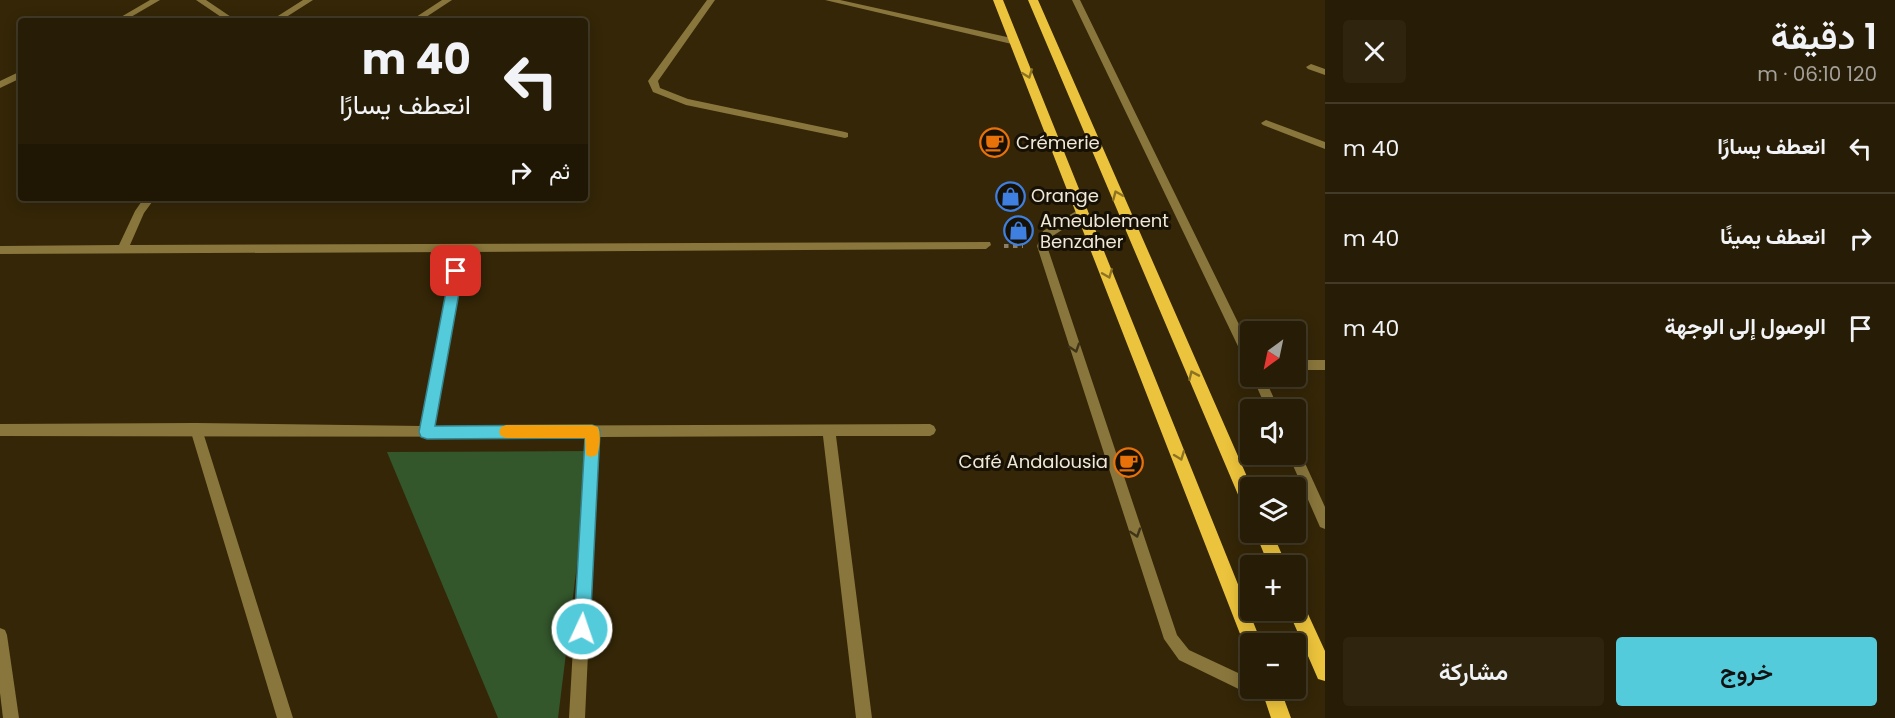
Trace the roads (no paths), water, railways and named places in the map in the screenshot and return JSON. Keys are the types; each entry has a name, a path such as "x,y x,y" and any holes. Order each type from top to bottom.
{"main road":[{"path":"999,0 1248,633"},
{"path":"1033,0 1240,480"},
{"path":"1302,621 1325,672"},
{"path":"1270,699 1281,718"}],"street":[{"path":"123,18 156,0"},
{"path":"200,0 229,18"},
{"path":"279,18 309,0"},
{"path":"419,18 448,0"},
{"path":"711,0 653,81 656,90 686,102 845,135"},
{"path":"829,0 1016,42"},
{"path":"1076,0 1240,338"},
{"path":"1311,67 1325,72"},
{"path":"0,85 18,76"},
{"path":"1266,123 1325,146"},
{"path":"123,249 140,211 148,201"},
{"path":"1083,211 1047,234 1042,246 1171,639 1184,655 1240,682"},
{"path":"0,250 986,245"},
{"path":"427,432 461,248"},
{"path":"1306,365 1325,365"},
{"path":"196,429 285,718"},
{"path":"0,430 196,429 427,432 930,430"},
{"path":"829,430 864,718"},
{"path":"577,718 592,431"},
{"path":"1299,465 1325,522"},
{"path":"0,635 8,717"}],"place":[{"name":"Crémerie","path":"995,143"},
{"name":"Orange","path":"1010,196"},
{"name":"Ameublement Benzaher","path":"1019,231"},
{"name":"Café Andalousia","path":"1129,462"}]}
